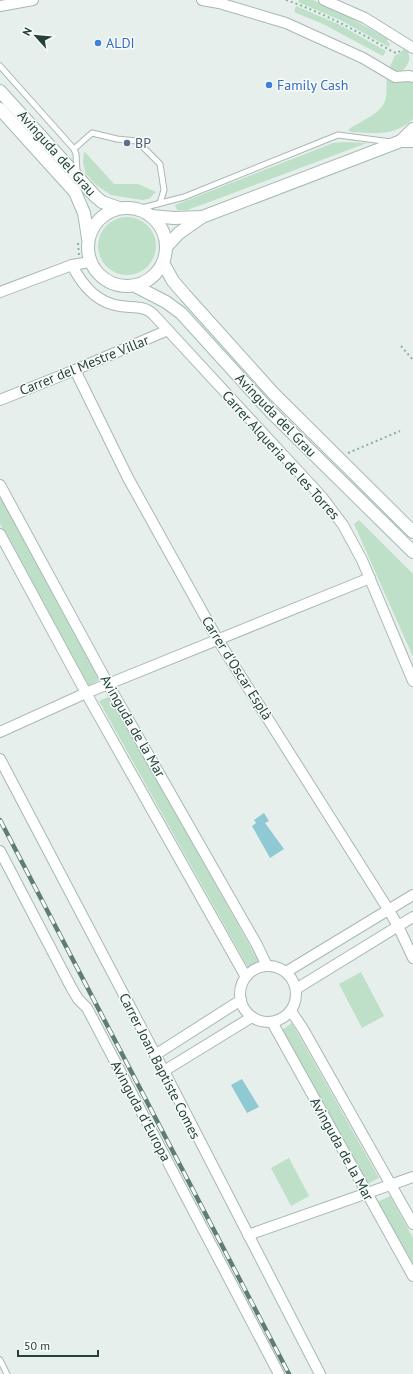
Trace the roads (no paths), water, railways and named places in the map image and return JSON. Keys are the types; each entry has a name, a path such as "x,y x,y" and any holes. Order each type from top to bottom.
{"main road":[{"name":"Avinguda del Grau","path":"0,91 99,199 119,208"},
{"name":"Avinguda del Grau","path":"0,109 75,192 84,213 88,238"},
{"path":"166,247 180,233 202,217 404,142 413,129"},
{"path":"119,208 138,209 151,216 160,226 164,236 166,247 163,263 156,273 146,281 135,286 124,286 108,282 103,279 90,262 87,250 88,238 92,227 109,212 119,208"},
{"path":"151,216 174,218 202,217"},
{"name":"Avinguda del Grau","path":"163,263 173,281 184,295 273,393 413,532"},
{"name":"Avinguda del Grau","path":"135,286 166,302 181,313 271,412 413,552"}],"street":[{"path":"0,6 32,0"},
{"path":"202,0 219,3 286,23 363,58 394,77 413,77"},
{"path":"324,0 365,18 410,47"},
{"path":"402,76 410,72 413,68"},
{"path":"0,292 72,265 90,262"},
{"path":"72,265 82,283 98,297 106,302 119,306 146,309 153,314 168,330"},
{"name":"Carrer del Mestre Villar","path":"0,400 168,330"},
{"name":"Carrer Alqueria de les Torres","path":"168,330 322,497 343,525 362,560 413,681"},
{"name":"Carrer d'Oscar Esplà","path":"75,370 128,478 218,640 388,909 413,958"},
{"name":"Avinguda de la Mar","path":"0,485 108,684 257,945 267,966"},
{"name":"Avinguda de la Mar","path":"0,534 86,693 246,977"},
{"path":"0,732 86,693 370,578"},
{"name":"Carrer Joan Baptiste Comes","path":"0,759 320,1374"},
{"name":"Avinguda d'Europa","path":"0,851 78,999 87,1008 279,1374"},
{"path":"286,972 413,895"},
{"path":"296,989 413,917"},
{"path":"267,966 280,968 286,972 296,989 296,997 291,1011 282,1018 272,1022 265,1022 252,1017 247,1012 241,1000 242,984 246,977 257,969 267,966"},
{"path":"155,1055 241,1000"},
{"name":"Avinguda de la Mar","path":"291,1011 303,1029 413,1224"},
{"path":"164,1072 252,1017"},
{"name":"Avinguda de la Mar","path":"272,1022 413,1276"},
{"path":"248,1236 413,1177"}],"lane":[{"path":"0,66 74,149 76,154 77,176"},
{"path":"74,149 92,133 117,139 137,141 160,164 164,190 160,203"},
{"path":"138,209 184,197 338,135 404,142"},
{"path":"0,1360 7,1374"}],"water":[{"path":"264,813 269,821 265,823 284,849 270,858 252,826 256,823 254,820"},
{"path":"242,1079 259,1107 247,1113 231,1085"}],"railway":[{"path":"0,820 289,1374"}],"place":[{"name":"ALDI","path":"98,43"},
{"name":"Family Cash","path":"269,85"},
{"name":"BP","path":"127,143"}]}
